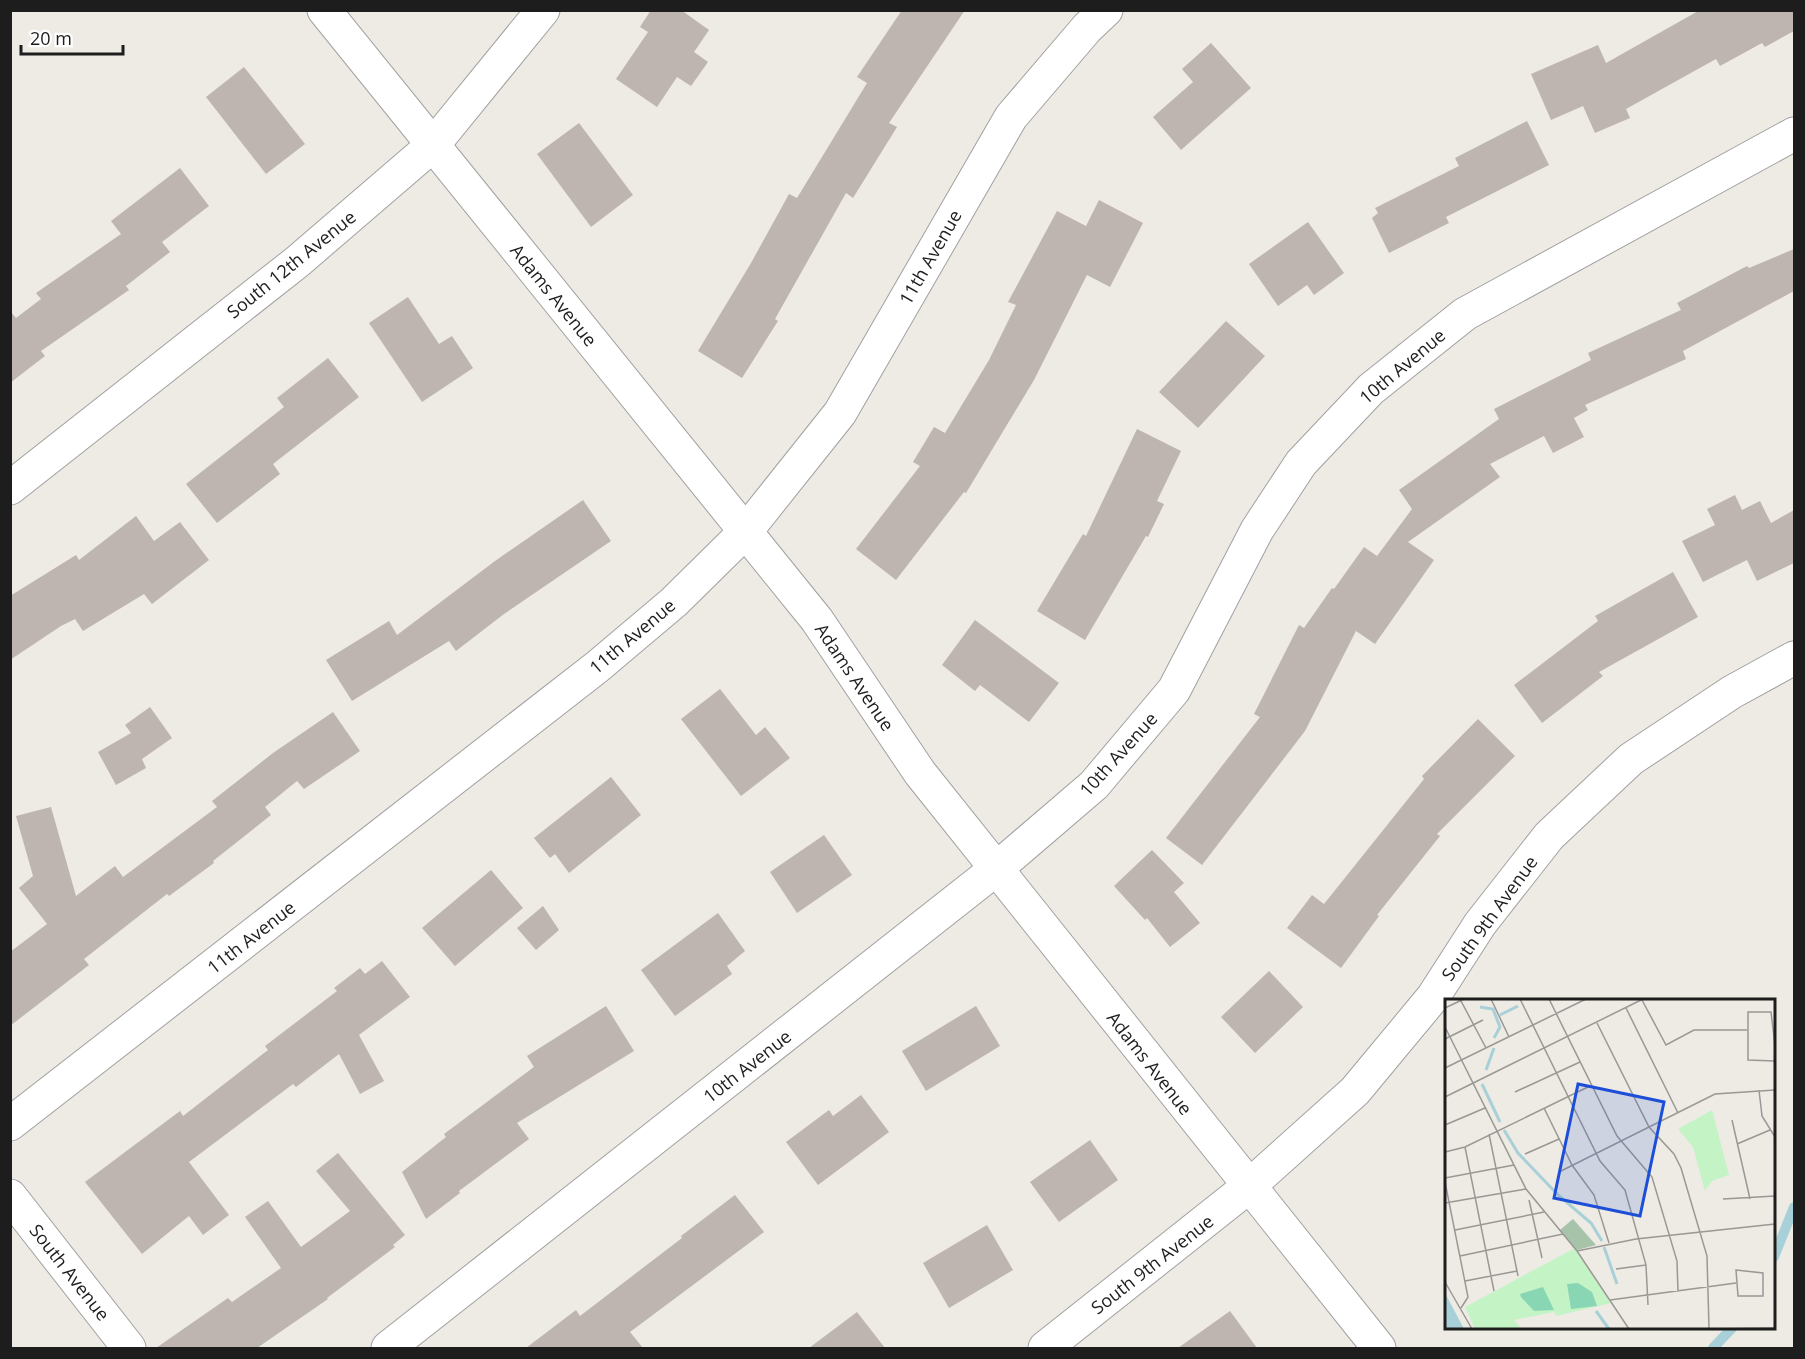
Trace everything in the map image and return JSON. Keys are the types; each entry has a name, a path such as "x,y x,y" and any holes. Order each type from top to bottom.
{"street":[{"name":"Adams Avenue","path":"324,10 817,620 920,773 1248,1187 1379,1348"},
{"name":"South 12th Avenue","path":"10,488 297,262 433,146 543,10"},
{"name":"11th Avenue","path":"10,1124 597,667 674,602 746,531 840,412 1011,117 1087,28 1106,10"},
{"name":"10th Avenue","path":"388,1348 996,869 1094,785 1174,690 1257,530 1301,463 1371,389 1465,314 1794,134"},
{"name":"South 9th Avenue","path":"1045,1348 1248,1187 1355,1090 1433,997 1480,924 1549,836 1631,759 1732,692 1794,658"},
{"name":"South Avenue","path":"10,1196 129,1348"}],"building":[{"path":"651,10 681,10 709,30 694,52 708,62 691,86 677,77 657,107 616,79 648,32 640,27"},
{"path":"902,10 965,10 889,123 897,127 853,198 846,193 775,319 778,321 742,378 698,351 789,194 797,198 867,83 857,77"},
{"path":"1700,10 1794,10 1794,31 1765,47 1762,43 1720,66 1716,59 1626,109 1630,118 1595,133 1583,106 1551,120 1531,74 1598,45 1606,63"},
{"path":"1211,43 1251,88 1181,150 1153,117 1193,82 1182,69"},
{"path":"244,67 305,144 266,174 206,97"},
{"path":"1527,121 1549,165 1446,217 1449,223 1389,253 1372,218 1378,213 1375,208 1459,166 1455,158"},
{"path":"579,123 633,195 591,227 537,154"},
{"path":"180,168 209,206 162,242 170,252 126,286 129,290 41,351 45,356 10,383 10,311 16,318 41,299 36,293 121,234 111,221"},
{"path":"1099,200 1143,223 1110,287 1087,275 1034,380 966,493 964,492 896,580 856,549 920,466 913,462 934,427 945,433 989,360 1016,305 1008,302 1057,211 1086,226"},
{"path":"1308,222 1344,273 1314,295 1307,285 1278,306 1249,264"},
{"path":"1794,249 1794,291 1683,351 1686,359 1585,405 1588,410 1574,418 1584,437 1553,453 1544,436 1490,464 1500,477 1408,542 1434,560 1375,644 1356,631 1305,731 1202,865 1166,838 1260,717 1254,714 1299,625 1304,628 1364,547 1377,556 1412,509 1399,490 1499,419 1494,409 1591,360 1588,353 1681,310 1677,303 1747,266 1749,268"},
{"path":"408,297 439,344 452,336 473,368 422,402 369,323"},
{"path":"1226,321 1265,356 1198,428 1159,392"},
{"path":"328,358 359,397 273,464 280,474 217,523 186,484 284,407 277,398"},
{"path":"1137,429 1181,451 1157,501 1164,504 1148,537 1146,536 1085,640 1037,611 1083,534 1086,536"},
{"path":"1735,495 1742,510 1760,501 1771,523 1794,510 1794,563 1757,581 1747,560 1703,582 1682,541 1715,525 1707,509"},
{"path":"583,500 611,541 504,614 456,651 449,641 352,701 326,660 389,621 397,635 495,561"},
{"path":"136,516 154,541 180,522 209,560 152,604 144,594 83,631 75,619 10,660 10,596 76,555 79,560"},
{"path":"1673,572 1698,617 1599,672 1603,676 1542,723 1514,685 1598,621 1595,616"},
{"path":"975,620 1059,683 1029,722 980,685 975,691 942,665"},
{"path":"720,689 756,735 765,727 790,758 741,796 681,719"},
{"path":"150,707 172,738 142,759 146,768 116,785 98,752 131,733 125,725"},
{"path":"333,712 360,751 304,789 297,781 265,807 271,815 213,861 214,863 169,896 167,894 84,959 89,965 10,1026 10,952 47,924 19,888 33,876 16,816 51,807 76,896 115,866 123,877 217,807 212,801 273,753"},
{"path":"1478,719 1515,756 1437,834 1440,836 1377,915 1379,916 1341,968 1287,928 1312,895 1324,904 1424,779 1422,776"},
{"path":"611,777 641,815 569,873 555,854 550,858 534,838"},
{"path":"824,835 852,875 797,913 770,872"},
{"path":"1152,850 1184,883 1174,892 1200,923 1170,947 1147,918 1145,920 1114,886"},
{"path":"491,870 523,908 455,966 422,928"},
{"path":"543,906 559,930 536,950 517,928"},
{"path":"718,913 745,951 727,966 732,974 675,1016 641,970"},
{"path":"382,961 410,997 359,1035 384,1081 360,1094 339,1054 296,1087 293,1084 189,1162 229,1215 203,1235 189,1216 142,1254 85,1182 180,1111 183,1116 268,1050 265,1046 337,991 334,988 360,968 365,974"},
{"path":"1269,971 1303,1007 1255,1053 1221,1017"},
{"path":"606,1006 634,1051 517,1123 529,1139 459,1191 460,1193 426,1219 402,1172 446,1137 444,1134 534,1067 527,1056"},
{"path":"976,1006 1000,1046 926,1091 902,1051"},
{"path":"861,1095 889,1132 818,1185 786,1142 829,1110 833,1116"},
{"path":"1090,1140 1118,1180 1059,1222 1030,1182"},
{"path":"338,1153 405,1235 393,1245 395,1247 328,1299 257,1348 156,1348 228,1298 232,1302 281,1268 245,1217 268,1201 301,1247 350,1211 316,1171"},
{"path":"735,1195 764,1232 630,1332 643,1348 526,1348 576,1310 580,1316"},
{"path":"987,1225 1013,1270 949,1308 923,1263"},
{"path":"1230,1311 1257,1348 1178,1348"},
{"path":"857,1312 885,1348 809,1348"}],"waterway":[{"path":"1775,1254 1794,1207"},
{"path":"1713,1348 1731,1329"}]}
